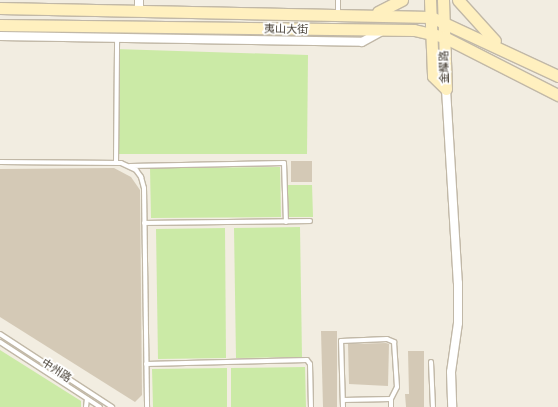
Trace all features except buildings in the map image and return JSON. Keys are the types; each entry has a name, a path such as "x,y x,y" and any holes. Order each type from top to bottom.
{"main road":[{"path":"372,14 402,0"},
{"name":"金耀路","path":"430,0 433,76 446,89"},
{"name":"金耀路","path":"443,0 446,89"},
{"path":"458,0 485,32 508,52"},
{"name":"夷山大街","path":"0,8 139,5 431,17 444,21 558,76"},
{"name":"夷山大街","path":"0,25 384,30 432,33 444,37 558,95"}],"street":[{"path":"0,36 362,42 384,30"},
{"path":"446,89 458,283 458,323 451,372 452,407"}],"lane":[{"path":"338,0 338,14"},
{"path":"116,163 117,38"},
{"path":"0,162 116,163 130,166 284,163 286,222"},
{"path":"130,166 141,177 144,223 146,407"},
{"path":"144,223 310,221"},
{"name":"中州路","path":"0,334 112,407"},
{"path":"343,407 341,341 394,342 397,387 391,398 391,407"},
{"name":"中州路","path":"0,342 100,407"},
{"path":"146,364 307,360 310,364 311,407"},
{"path":"431,362 433,407"},
{"path":"343,400 391,398"},
{"path":"86,407 87,399"}],"green space":[{"path":"115,49 308,55 307,154 116,154"},
{"path":"280,167 281,217 151,218 150,168"},
{"path":"287,185 312,185 313,217 288,217"},
{"path":"300,227 302,357 236,358 234,228"},
{"path":"225,228 226,358 158,359 156,229"},
{"path":"0,350 81,401 81,407 0,407"},
{"path":"305,367 306,407 231,407 231,368"},
{"path":"227,368 227,407 153,407 152,369"}]}
